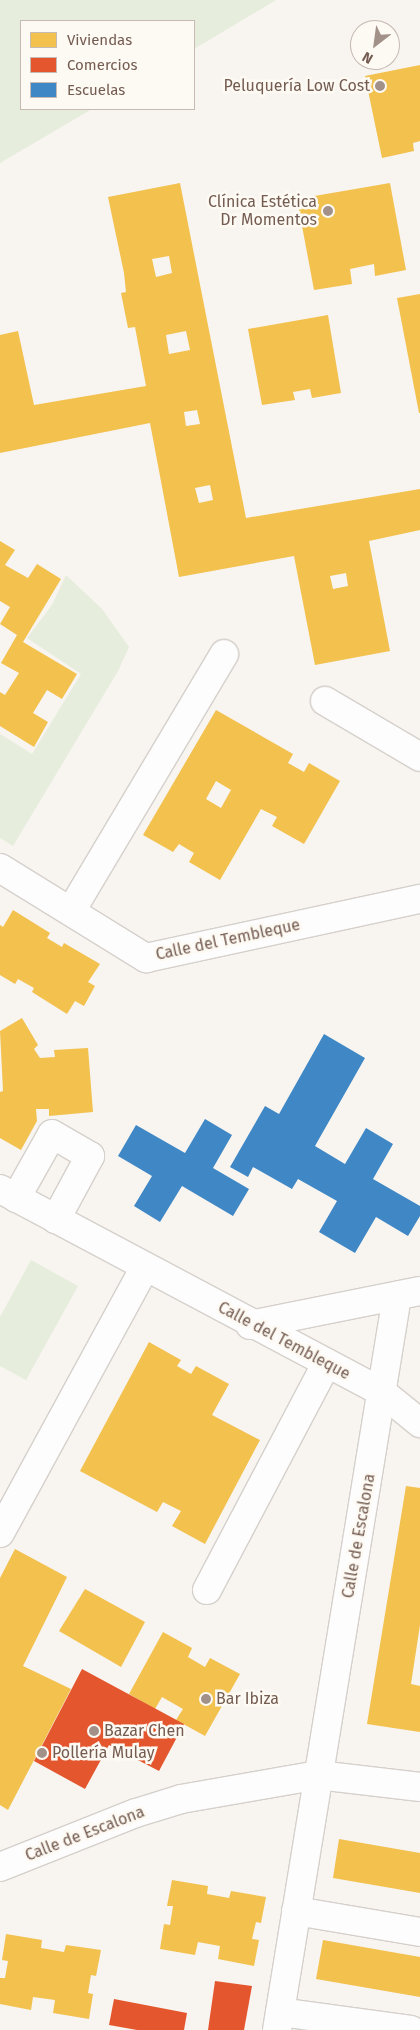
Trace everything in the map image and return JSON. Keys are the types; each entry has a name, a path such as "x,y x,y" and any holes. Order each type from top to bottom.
{"street":[{"path":"71,911 224,654"},
{"path":"325,701 420,757"},
{"name":"Calle del Tembleque","path":"0,868 146,958 420,899"},
{"path":"8,1193 52,1134 90,1156 56,1219"},
{"name":"Calle del Tembleque","path":"8,1193 250,1325 383,1393 420,1423"},
{"path":"0,1533 145,1267"},
{"path":"250,1325 408,1293"},
{"name":"Calle de Escalona","path":"408,1293 383,1393 278,2021 411,2030"},
{"path":"207,1590 326,1364"},
{"name":"Calle de Escalona","path":"0,1867 136,1813 180,1799 318,1775 420,1787"},
{"path":"296,1911 420,1932"}],"green space":[{"path":"0,0 276,0 195,48 195,20 20,20 20,110 90,110 0,163"},
{"path":"66,575 102,609 129,647 118,671 13,846 0,838 0,734 32,754 81,674 27,638 52,605"},
{"path":"31,1260 78,1286 26,1380 0,1366 0,1317"}],"building: Viviendas":[{"path":"420,65 420,141 413,143 414,151 382,158 365,76"},
{"path":"180,183 246,518 420,489 420,530 369,541 390,651 315,665 294,556 179,577 150,423 0,453 0,335 18,331 34,405 146,386 135,327 128,328 121,293 126,292 124,273 108,197","holes":["169,256 172,273 156,277 152,259","186,331 190,350 169,354 166,335","197,410 200,424 186,426 184,412","210,485 213,500 199,503 195,488","346,573 348,586 333,589 330,576"]},
{"path":"390,183 406,270 375,276 374,264 350,269 352,284 314,290 297,199"},
{"path":"420,294 420,413 419,413 397,298"},
{"path":"328,315 341,393 312,398 310,389 293,392 295,400 262,405 248,329"},
{"path":"0,541 15,550 5,565 28,578 37,564 61,579 23,642 77,674 62,699 47,690 33,713 48,722 34,747 0,726 0,692 5,695 19,673 1,663 17,635 0,624 10,607 0,601"},
{"path":"216,710 293,754 288,763 304,772 309,763 340,781 304,844 272,826 277,817 261,809 220,880 189,862 194,853 179,844 173,852 143,835","holes":["216,781 231,790 221,808 206,799"]},
{"path":"13,910 50,933 47,938 62,947 64,943 100,964 88,982 95,986 84,1006 75,1001 67,1014 32,992 34,988 18,979 15,984 0,975 0,925 3,927"},
{"path":"22,1018 38,1045 34,1049 40,1058 55,1057 54,1050 88,1048 93,1112 49,1116 49,1109 36,1109 37,1121 21,1150 0,1138 0,1092 3,1091 0,1031"},
{"path":"149,1342 181,1360 177,1366 191,1374 196,1366 229,1384 212,1415 260,1440 205,1544 172,1526 181,1511 163,1502 157,1512 80,1471"},
{"path":"406,1486 420,1488 420,1625 411,1684 420,1686 420,1732 367,1724"},
{"path":"15,1549 67,1577 23,1666 71,1689 8,1810 0,1805 0,1578"},
{"path":"85,1589 145,1622 121,1667 59,1631"},
{"path":"163,1632 192,1648 188,1657 205,1667 210,1658 240,1674 205,1736 176,1720 183,1709 162,1697 155,1709 129,1694"},
{"path":"339,1839 420,1853 420,1893 333,1878"},
{"path":"172,1880 208,1886 207,1894 229,1898 231,1891 266,1897 261,1923 256,1922 252,1939 259,1940 254,1966 218,1959 220,1946 198,1942 195,1955 160,1949 164,1924 170,1925 173,1906 167,1906"},
{"path":"6,1934 42,1940 41,1948 64,1952 66,1945 101,1950 96,1976 91,1975 88,1993 93,1994 89,2019 53,2013 55,2000 33,1997 31,2010 0,2004 0,1978 5,1978 8,1961 2,1960"},
{"path":"323,1940 420,1957 420,1997 316,1979"}],"building: Comercios":[{"path":"82,1669 184,1724 159,1771 109,1745 85,1789 34,1761"},
{"path":"215,1981 252,1986 244,2030 208,2030"},
{"path":"114,1999 187,2013 184,2030 137,2030 109,2025"}],"building: Escuelas":[{"path":"324,1034 365,1058 315,1146 345,1164 366,1128 393,1144 373,1179 420,1206 420,1216 408,1236 376,1217 355,1253 319,1232 337,1201 298,1179 292,1189 253,1167 248,1177 230,1167 265,1106 279,1114"},
{"path":"205,1119 232,1135 213,1168 249,1189 233,1216 182,1186 160,1222 134,1206 152,1176 118,1156 136,1125 185,1153"}],"place":[{"name":"Peluquería Low Cost","path":"380,86"},
{"name":"Clínica Estética Dr Momentos","path":"328,211"},
{"name":"Bar Ibiza","path":"206,1699"},
{"name":"Bazar Chen","path":"94,1731"},
{"name":"Pollería Mulay","path":"42,1753"}]}
